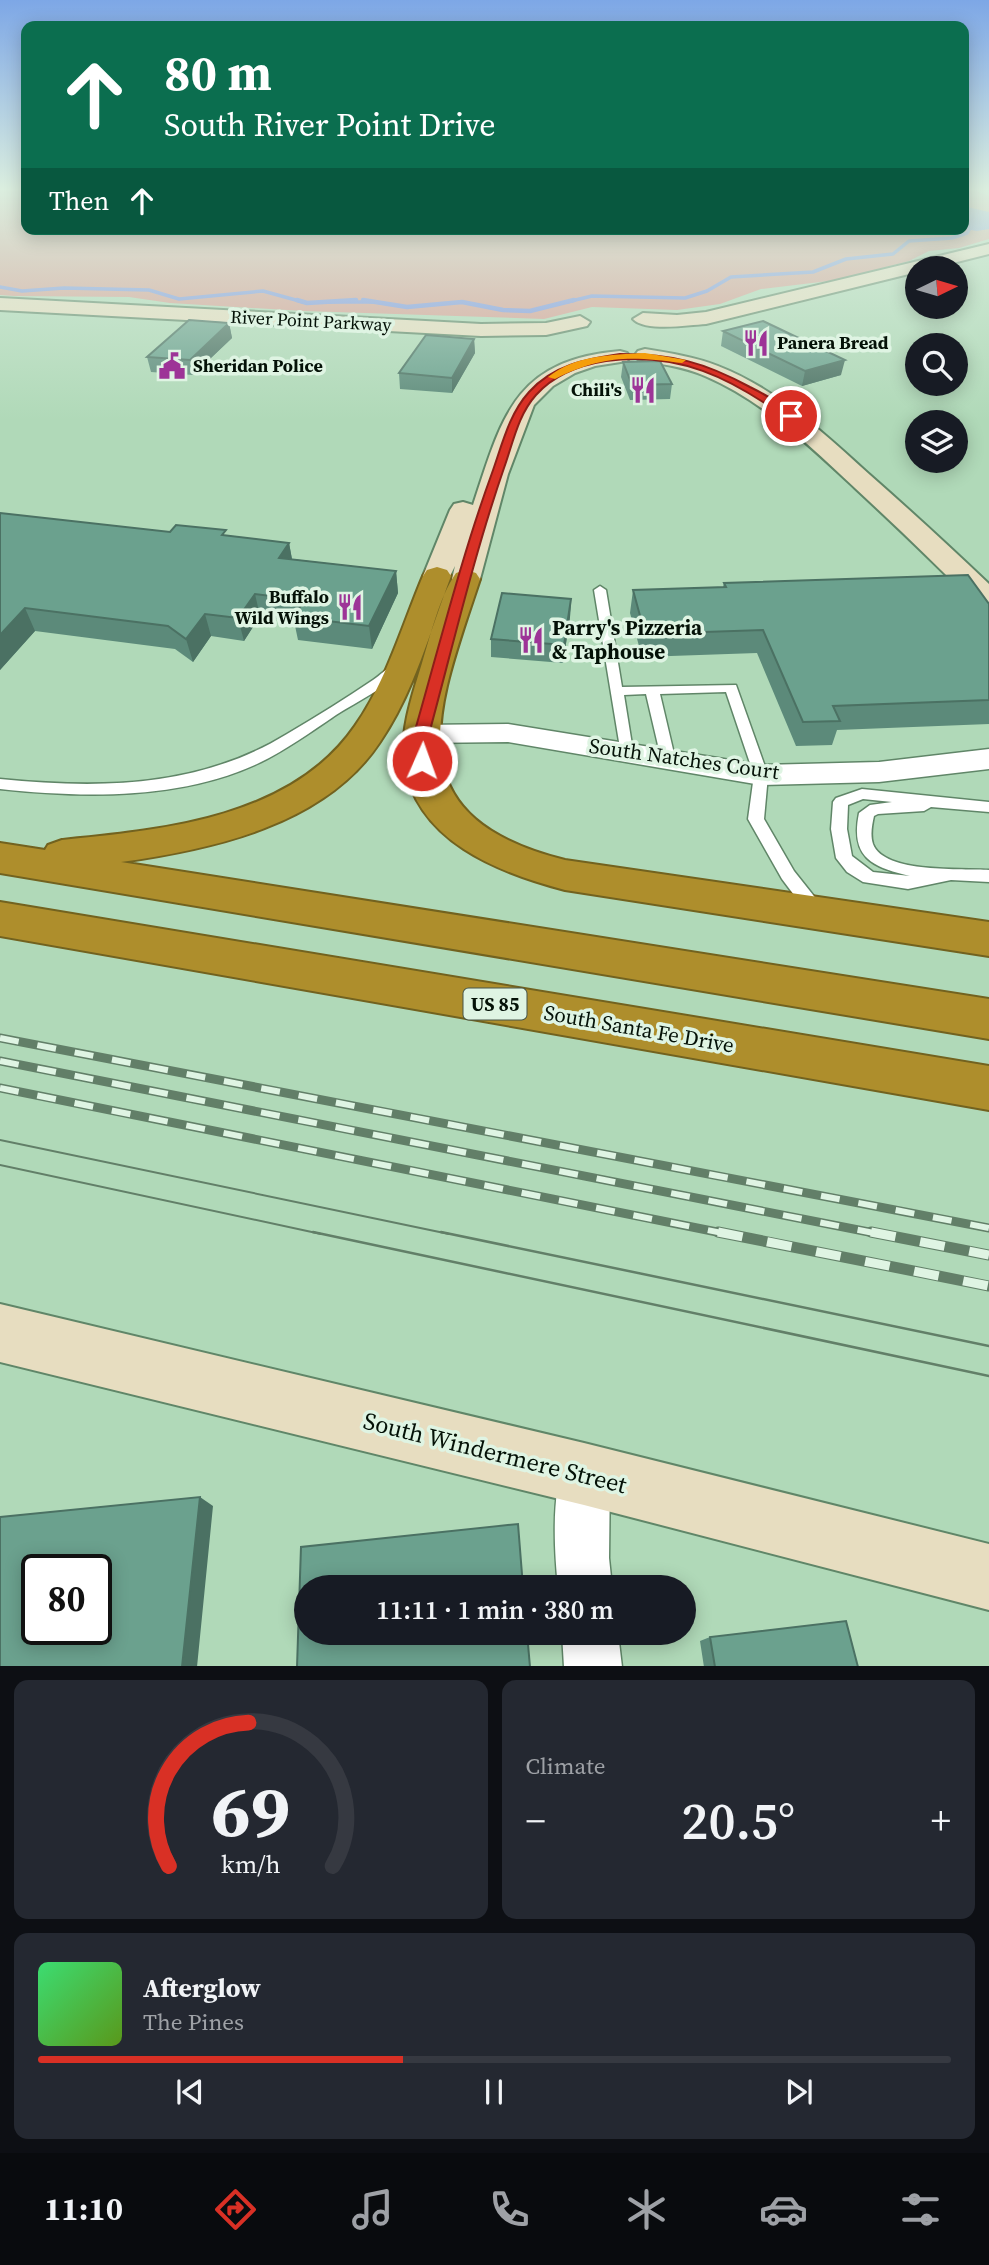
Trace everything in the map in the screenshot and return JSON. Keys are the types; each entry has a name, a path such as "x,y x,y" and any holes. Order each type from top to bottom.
{"highway":[{"path":"5,859 109,850 196,835 236,824 296,797 324,779 365,738 384,706 402,663 451,578"},
{"path":"451,578 447,638 421,734 422,761 429,783 440,803 476,840 516,862 565,875 989,939"},
{"path":"5,859 989,1018"},
{"name":"South Santa Fe Drive","path":"0,919 989,1088"}],"street":[{"path":"622,317 677,321 706,318 924,265"},
{"path":"721,364 709,356 703,342 723,327 905,281"},
{"name":"River Point Parkway","path":"0,304 481,330 546,329 590,320 568,331 572,343"},
{"name":"River Point Parkway","path":"0,312 487,335 572,343 594,353 632,356"},
{"path":"632,356 668,348 674,336 704,324 763,316"},
{"path":"643,319 663,326 683,347 776,390 809,412 989,574"},
{"path":"487,335 513,340 534,362"},
{"path":"451,578 506,399 534,362 560,360 572,343"},
{"path":"451,578 487,500 516,418 525,401 564,370 592,359 632,356 676,359 702,366 767,399 816,438 945,556 989,601"},
{"name":"South Natches Court","path":"421,734 508,733 761,775 879,772 989,758"},
{"name":"South Windermere Street","path":"0,1333 584,1474 989,1577"},
{"path":"584,1474 584,1575"},
{"path":"591,1645 593,1666"}],"lane":[{"path":"600,590 626,751"},
{"path":"0,784 74,788 201,778 252,760 380,682 402,663"},
{"path":"616,691 731,688 761,775 757,819 788,875 818,915"},
{"path":"652,690 668,758"},
{"path":"944,804 923,798 862,794 841,802 839,829 844,858 853,869 869,878 908,883 951,874 989,876"},
{"path":"933,876 872,857 865,849 861,831 867,813 875,809 944,804 989,807"}],"shaded area":[{"path":"0,265 895,265 837,280 761,289 720,304 677,310 592,307 544,319 304,311 170,303 129,297 0,295"}],"building":[{"path":"189,320 229,323 190,360 147,357"},
{"path":"763,321 845,360 805,371 723,331"},
{"path":"426,335 474,339 452,378 399,373"},
{"path":"660,361 672,384 632,385 623,362"},
{"path":"0,513 170,532 176,525 226,530 222,535 289,543 279,558 396,571 369,626 294,617 304,600 255,594 238,618 205,614 186,639 168,626 25,608 0,635"},
{"path":"968,575 989,604 989,700 833,706 840,721 803,722 763,630 645,634 633,590 726,587 724,583"},
{"path":"502,593 571,599 564,645 491,639"},
{"path":"200,1497 182,1666 0,1666 0,1517"},
{"path":"518,1524 522,1575 300,1575 301,1547"},
{"path":"846,1621 858,1666 715,1666 710,1637"},
{"path":"298,1645 528,1645 530,1666 297,1666"}],"waterway":[{"path":"567,302 592,296 685,298 707,291 731,277 813,272 831,265"},
{"path":"0,287 22,291 64,288 149,290 179,299 263,291 303,302"},
{"path":"297,300 307,303 356,300"},
{"path":"363,300 407,307 462,302 503,310 530,311 574,300"},
{"path":"325,302 374,302"}],"tram line":[{"path":"0,1140 449,1234"},
{"path":"0,1165 321,1234"},
{"path":"313,1232 989,1376"},
{"path":"441,1232 989,1346"}],"railway":[{"path":"0,1038 989,1228"},
{"path":"0,1061 879,1234"},
{"path":"0,1088 727,1234"},
{"path":"718,1232 989,1286"},
{"path":"871,1232 989,1255"}],"slow traffic":[{"path":"552,377 592,359 645,355 682,360"}],"place":[{"name":"Panera Bread","path":"756,343"},
{"name":"Sheridan Police","path":"172,366"},
{"name":"Chili's","path":"643,390"},
{"name":"Buffalo Wild Wings","path":"350,607"},
{"name":"Parry's Pizzeria & Taphouse","path":"531,640"}],"route":[{"path":"422,761 421,734 483,514 519,411 534,392 554,376 581,362 645,355 689,362 717,372 791,416"}]}
